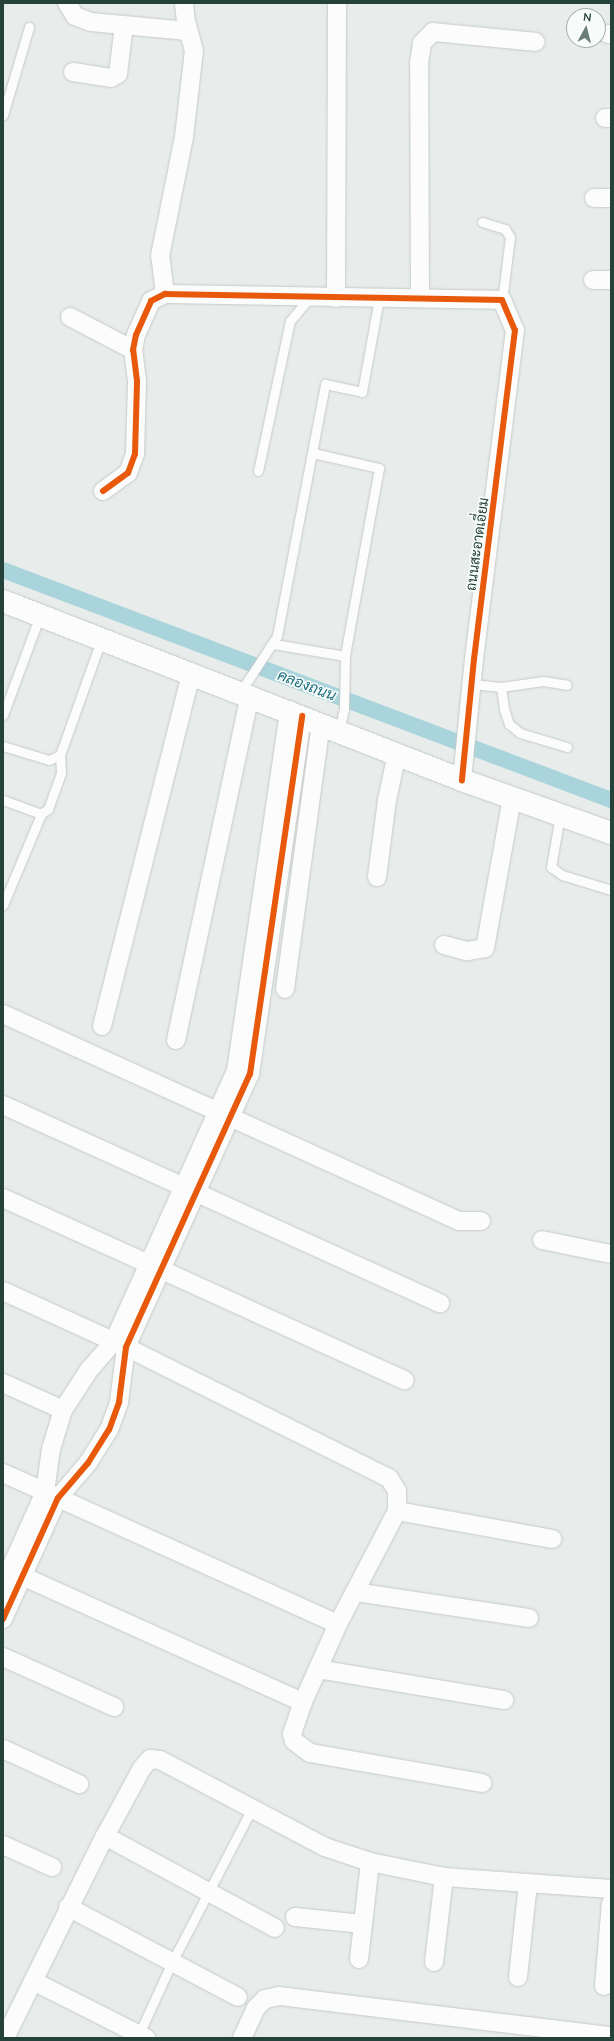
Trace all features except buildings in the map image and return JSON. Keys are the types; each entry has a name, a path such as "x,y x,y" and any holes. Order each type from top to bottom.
{"street":[{"path":"67,3 75,16 91,22 188,31"},
{"path":"165,294 160,256 192,91 194,51 188,31 184,3"},
{"path":"336,298 337,3"},
{"path":"74,72 111,78 118,74 124,25"},
{"path":"420,298 422,43 433,32 536,42"},
{"path":"593,280 611,280"},
{"path":"103,491 128,473 135,454 137,381 133,350 146,308 151,301 165,294 336,298 420,298 506,306"},
{"name":"ถนนสะอาดเอี่ยม","path":"463,771 515,330 506,306"},
{"path":"70,317 133,350"},
{"path":"3,601 191,673 247,688 313,720 397,753 463,771 512,798 611,833"},
{"path":"102,1026 191,673"},
{"path":"176,1040 247,688"},
{"path":"285,989 313,720"},
{"path":"3,1619 10,1574 52,1495 88,1463 109,1430 119,1402 120,1344 224,1114 236,1071 250,1030 313,720"},
{"path":"377,877 387,800 397,753"},
{"path":"444,945 467,950 485,948 512,798"},
{"path":"3,1014 459,1221 481,1221"},
{"path":"3,1105 440,1303"},
{"path":"3,1198 406,1380"},
{"path":"542,1240 611,1254"},
{"path":"3,1291 120,1344 389,1478 398,1491 397,1510 338,1624 303,1702 292,1734 300,1747 310,1752 482,1783"},
{"path":"52,1495 51,1449 63,1410 89,1370 120,1344"},
{"path":"3,1383 63,1410"},
{"path":"3,1473 338,1624"},
{"path":"397,1510 552,1540"},
{"path":"10,1574 303,1702"},
{"path":"355,1592 528,1618"},
{"path":"3,1657 114,1706"},
{"path":"318,1669 504,1700"},
{"path":"3,1749 79,1784"},
{"path":"5,2038 68,1906 142,1768 150,1759 160,1760 325,1847 370,1862 444,1877 528,1884 611,1888"},
{"path":"105,1836 275,1928"},
{"path":"3,1845 52,1867"},
{"path":"359,1959 370,1862"},
{"path":"434,1962 444,1877"},
{"path":"518,1976 528,1884"},
{"path":"604,1986 611,1903"},
{"path":"68,1906 238,1997"},
{"path":"295,1917 363,1924"},
{"path":"33,1981 140,2037"},
{"path":"242,2038 256,2008 264,1999 279,1996 611,2036"}],"lane":[{"path":"3,115 29,27"},
{"path":"482,222 505,229 510,237 506,306"},
{"path":"258,471 290,322 310,297"},
{"path":"247,688 274,644 313,453 325,384 362,392 379,298"},
{"path":"313,453 379,468 345,656 344,709 313,720"},
{"path":"3,715 40,615"},
{"path":"3,905 41,814 53,800 61,773 60,755 102,638"},
{"path":"274,644 345,656"},
{"path":"471,693 543,681 567,685"},
{"path":"501,687 504,709 509,724 520,733 566,746"},
{"path":"3,746 49,760 60,755"},
{"path":"3,800 41,814"},
{"path":"560,815 551,867 562,875 611,890"},
{"path":"140,2037 172,1962 252,1808"}],"waterway":[{"name":"คลองถนน","path":"3,570 611,800"}],"cycle path":[{"path":"103,491 128,473 135,454 137,381 133,350 136,335 151,301 165,294 502,300 515,330 474,659 462,780"},
{"path":"3,1619 58,1498 88,1463 109,1430 119,1402 126,1347 250,1074 302,716"}]}
